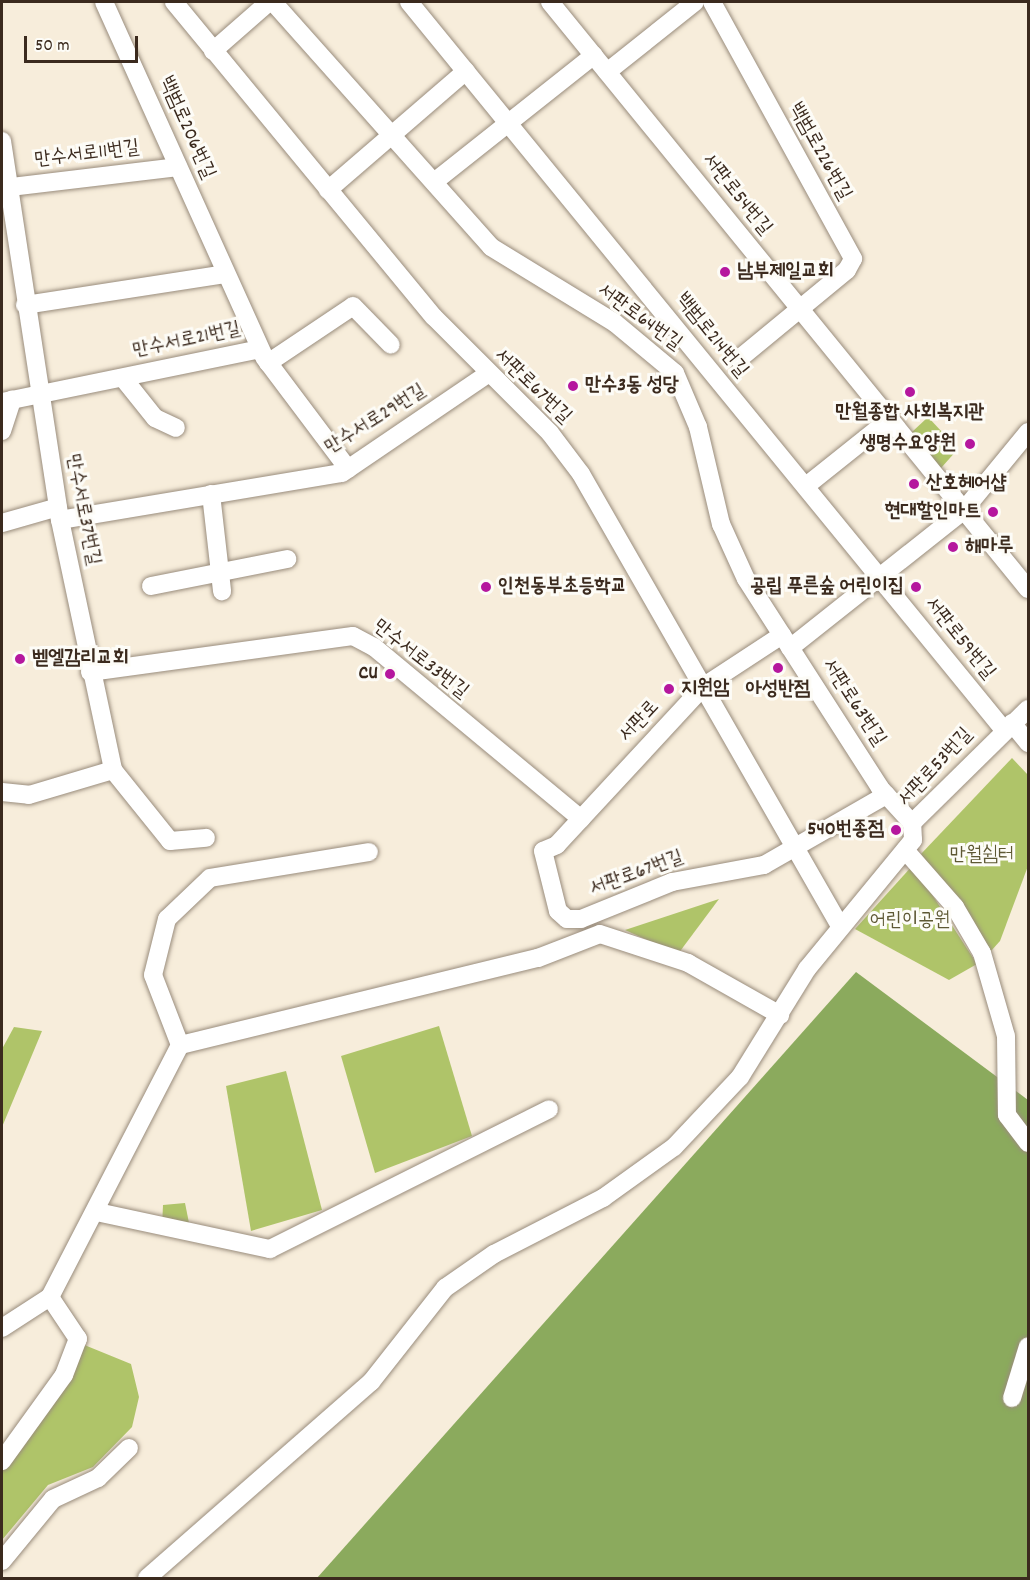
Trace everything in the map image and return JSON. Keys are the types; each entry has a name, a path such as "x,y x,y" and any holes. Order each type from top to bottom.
{"street":[{"name":"백범로206번길","path":"104,2 264,356 348,469"},
{"name":"서판로67번길","path":"174,2 328,190 486,375 550,433 581,474 704,686 794,850 840,926"},
{"path":"213,51 269,2"},
{"name":"서판로64번길","path":"273,2 491,247 615,323 675,373 698,427 720,524 786,642"},
{"name":"백범로214번길","path":"409,2 880,576"},
{"name":"서판로54번길","path":"550,2 964,510"},
{"path":"607,72 695,2"},
{"name":"백범로226번길","path":"712,2 851,249 847,270 739,359"},
{"path":"434,182 594,55"},
{"path":"328,190 466,71"},
{"name":"만수서로37번길","path":"2,141 5,188 38,395 90,672 113,770"},
{"name":"만수서로11번길","path":"5,188 178,167"},
{"path":"25,305 226,274"},
{"path":"264,356 353,306 391,345"},
{"name":"만수서로21번길","path":"7,401 123,378 264,356"},
{"name":"만수서로29번길","path":"2,523 211,494 348,469 486,375"},
{"name":"만수서로21번길","path":"123,378 155,418 176,428"},
{"path":"2,431 7,401"},
{"path":"806,486 890,419"},
{"name":"서판로","path":"543,851 556,845 704,686 786,642 880,576 964,510 1029,432"},
{"path":"211,494 222,572 222,591"},
{"path":"964,510 1029,589"},
{"path":"151,586 287,559"},
{"name":"서판로59번길","path":"880,576 1008,726"},
{"name":"만수서로33번길","path":"90,672 353,636 374,647 581,819"},
{"name":"서판로63번길","path":"786,642 886,795 912,824"},
{"name":"서판로53번길","path":"147,1578 371,1382 445,1288 494,1254 603,1198 674,1147 740,1077 780,1016 807,969 840,926 913,840 912,824 1008,726 1029,710"},
{"path":"1008,726 1029,744"},
{"path":"2,792 29,795 113,770 170,841 206,838"},
{"path":"794,850 886,795"},
{"name":"서판로67번길","path":"543,851 558,911 567,919 581,919 672,882 764,865 794,850"},
{"path":"905,850 955,908 982,953 1006,1036 1007,1115 1029,1143"},
{"path":"2,1328 50,1297 97,1212 180,1045 153,975 167,919 210,878 369,852"},
{"path":"180,1045 538,958 600,934 688,963 780,1016"},
{"path":"97,1212 270,1249 549,1108"},
{"path":"2,1461 64,1375 78,1339 50,1297"},
{"path":"1012,1398 1029,1346"},
{"path":"2,1561 52,1499 98,1478 129,1448"}],"green space":[{"path":"928,417 958,449 941,468 912,432"},
{"name":"만월쉼터","path":"1012,758 1028,775 1028,866 1000,941 991,951 921,854"},
{"name":"어린이공원","path":"913,865 977,964 949,980 855,929"},
{"path":"719,899 678,954 625,930"},
{"path":"856,972 1028,1100 1028,1578 317,1578"},
{"path":"439,1026 472,1136 375,1173 341,1056"},
{"path":"14,1027 42,1031 2,1127 2,1049"},
{"path":"286,1071 322,1210 251,1231 226,1086"},
{"path":"185,1203 189,1223 162,1227 163,1205"},
{"path":"82,1344 131,1364 139,1397 132,1427 93,1467 48,1485 2,1540 2,1466"}],"place":[{"name":"남부제일교회","path":"725,272"},
{"name":"만수3동 성당","path":"573,386"},
{"name":"만월종합 사회복지관","path":"910,392"},
{"name":"생명수요양원","path":"970,444"},
{"name":"산호헤어샵","path":"914,484"},
{"name":"현대할인마트","path":"993,512"},
{"name":"해마루","path":"953,547"},
{"name":"인천동부초등학교","path":"486,587"},
{"name":"공립 푸른숲 어린이집","path":"916,587"},
{"name":"벧엘감리교회","path":"20,659"},
{"name":"아성반점","path":"778,668"},
{"name":"CU","path":"390,674"},
{"name":"지원암","path":"669,689"},
{"name":"540번종점","path":"896,830"}]}
